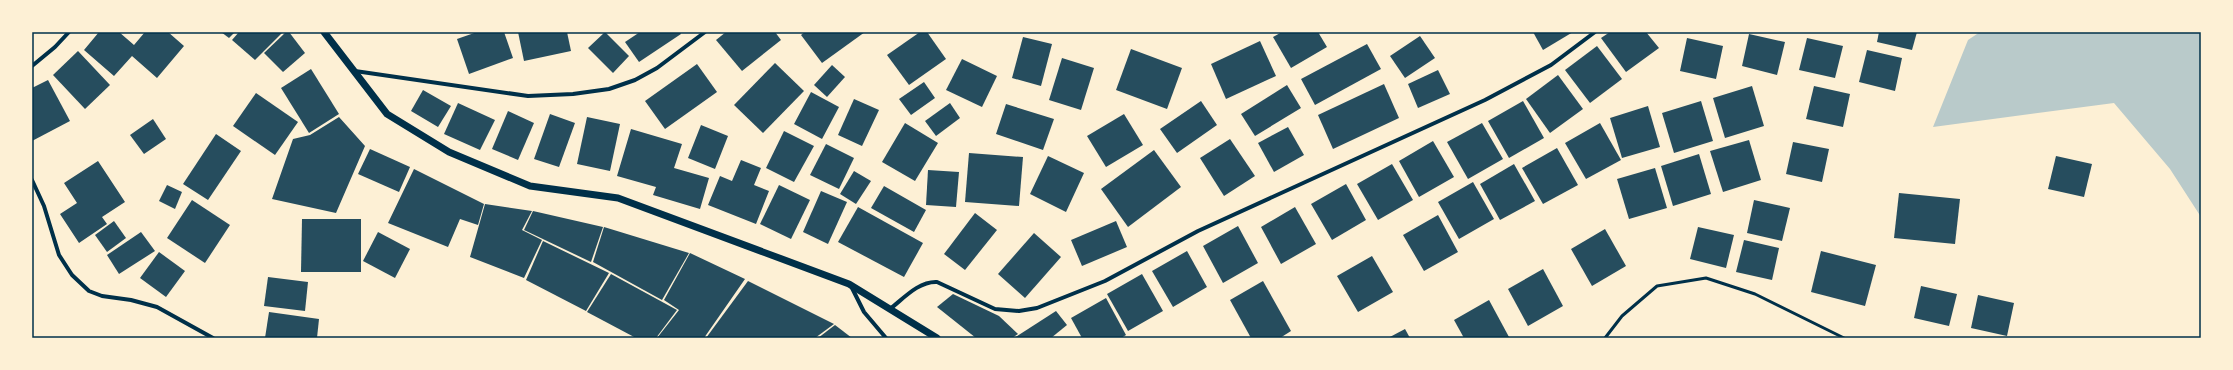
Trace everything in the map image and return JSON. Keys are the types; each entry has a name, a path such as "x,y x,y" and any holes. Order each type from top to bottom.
{"street":[{"path":"32,66 55,47 68,32"},
{"path":"324,32 388,114 449,152 530,186 618,198 849,284 936,338"},
{"path":"355,71 528,96 573,94 609,89 634,80 657,68 705,32"},
{"path":"890,309 914,290 930,282 937,282 995,309 1019,311 1037,308 1105,280 1198,231 1485,100 1551,65 1595,32"},
{"path":"32,180 44,206 58,255 72,275 89,291 102,296 131,300 157,306 213,338"},
{"path":"849,284 864,312 886,338"}],"lane":[{"path":"1605,338 1622,316 1657,286 1706,278 1756,294 1844,338"}],"shaded area":[{"path":"1980,32 2201,32 2201,217 2170,169 2114,103 1933,127 1968,40"}],"building":[{"path":"99,32 119,32 134,45 145,32 168,32 184,46 157,78 132,56 114,76 84,50"},
{"path":"221,32 235,32 229,38"},
{"path":"239,32 283,32 255,60 232,40"},
{"path":"286,32 289,32 305,53 283,72 264,53"},
{"path":"477,32 504,32 513,58 469,74 457,39"},
{"path":"518,32 567,32 571,51 524,61"},
{"path":"605,32 629,56 613,73 588,48"},
{"path":"640,32 680,32 681,34 639,62 625,42"},
{"path":"726,32 775,32 781,40 742,71 716,40"},
{"path":"805,32 865,32 822,63 801,35"},
{"path":"920,32 927,32 946,59 909,85 887,55"},
{"path":"1282,32 1318,32 1327,47 1291,68 1273,37"},
{"path":"1533,32 1573,32 1543,50"},
{"path":"1610,32 1646,32 1659,48 1626,72 1601,38"},
{"path":"1879,32 1917,32 1912,50 1877,42"},
{"path":"1749,34 1785,42 1777,75 1742,66"},
{"path":"1420,36 1435,58 1405,78 1390,56"},
{"path":"1023,37 1052,44 1041,86 1012,78"},
{"path":"1687,38 1723,46 1716,79 1680,71"},
{"path":"1807,38 1843,46 1835,78 1799,70"},
{"path":"1260,41 1276,76 1226,99 1211,64"},
{"path":"1367,44 1381,69 1315,105 1301,79"},
{"path":"1597,46 1622,79 1590,103 1565,70"},
{"path":"1131,49 1182,68 1167,109 1116,90"},
{"path":"1867,50 1902,58 1895,91 1859,82"},
{"path":"78,51 110,85 85,109 53,75"},
{"path":"1062,58 1094,68 1081,110 1049,100"},
{"path":"962,59 997,76 982,107 946,90"},
{"path":"775,63 804,91 763,133 734,105"},
{"path":"697,64 717,92 665,129 645,101"},
{"path":"832,65 845,77 827,97 814,85"},
{"path":"311,69 339,114 309,133 281,88"},
{"path":"1438,70 1450,94 1418,108 1408,84"},
{"path":"1558,75 1583,109 1550,133 1526,99"},
{"path":"48,80 70,121 32,141 32,88"},
{"path":"924,82 935,98 911,115 899,99"},
{"path":"1384,84 1399,118 1333,149 1318,115"},
{"path":"1287,85 1301,108 1255,136 1241,114"},
{"path":"1752,86 1764,126 1725,138 1713,98"},
{"path":"1814,86 1850,94 1843,127 1806,119"},
{"path":"423,90 451,106 438,127 411,111"},
{"path":"811,92 839,107 822,139 794,124"},
{"path":"256,93 298,122 275,155 233,126"},
{"path":"854,99 879,110 862,146 838,135"},
{"path":"1201,101 1217,125 1177,153 1160,129"},
{"path":"1523,101 1544,138 1509,158 1488,121"},
{"path":"1701,101 1713,141 1674,153 1662,113"},
{"path":"458,103 495,120 480,150 444,134"},
{"path":"950,103 960,118 936,136 925,121"},
{"path":"1006,104 1054,119 1043,150 996,134"},
{"path":"1648,106 1660,147 1622,158 1610,118"},
{"path":"508,111 534,123 518,160 492,149"},
{"path":"550,114 575,123 559,167 534,159"},
{"path":"1124,114 1143,145 1106,167 1087,136"},
{"path":"339,117 365,146 336,213 272,199 293,139 310,135"},
{"path":"587,117 620,124 610,171 577,164"},
{"path":"153,119 166,139 144,154 130,135"},
{"path":"905,123 938,143 915,181 882,162"},
{"path":"1482,123 1503,159 1468,179 1447,142"},
{"path":"1600,123 1621,160 1586,179 1565,143"},
{"path":"701,125 728,136 715,169 688,158"},
{"path":"1288,127 1304,155 1274,172 1258,143"},
{"path":"631,129 682,144 674,168 709,178 700,209 653,195 656,187 617,176"},
{"path":"784,131 814,146 794,182 766,168"},
{"path":"216,134 241,151 208,200 183,184"},
{"path":"1230,139 1255,176 1224,196 1200,158"},
{"path":"1749,140 1761,180 1723,192 1710,151"},
{"path":"1433,141 1454,177 1419,197 1399,161"},
{"path":"1793,142 1829,149 1822,182 1786,174"},
{"path":"826,144 854,158 839,189 810,175"},
{"path":"1557,148 1578,185 1543,204 1522,168"},
{"path":"370,149 410,167 399,192 358,174"},
{"path":"1154,150 1181,187 1128,227 1101,189"},
{"path":"969,153 1023,157 1019,206 965,202"},
{"path":"1699,154 1711,194 1673,206 1661,166"},
{"path":"1048,156 1084,173 1066,212 1030,194"},
{"path":"2056,156 2092,164 2084,197 2048,189"},
{"path":"741,160 761,168 754,185 769,191 756,224 708,205 720,176 732,181"},
{"path":"98,161 125,202 102,217 107,224 79,243 60,214 77,203 64,183"},
{"path":"1392,164 1413,200 1378,220 1357,184"},
{"path":"1514,164 1535,201 1500,220 1480,184"},
{"path":"1655,168 1667,208 1629,219 1617,179"},
{"path":"414,169 484,204 478,225 460,219 448,247 388,223"},
{"path":"928,170 959,172 956,207 926,205"},
{"path":"854,171 871,181 856,204 840,194"},
{"path":"1473,182 1494,219 1459,239 1438,202"},
{"path":"1346,184 1366,220 1332,240 1311,204"},
{"path":"167,185 182,192 175,209 159,201"},
{"path":"779,185 810,200 791,239 760,224"},
{"path":"884,186 926,210 914,232 871,208"},
{"path":"821,191 847,202 828,244 803,232"},
{"path":"1899,193 1960,199 1955,244 1894,238"},
{"path":"192,200 230,225 205,263 167,238"},
{"path":"1754,200 1790,208 1782,241 1747,233"},
{"path":"485,204 532,211 522,230 542,240 524,278 470,257"},
{"path":"858,207 923,243 904,277 838,242"},
{"path":"1295,207 1316,244 1281,264 1261,227"},
{"path":"533,211 603,227 591,262 524,230"},
{"path":"975,213 997,230 965,270 944,254"},
{"path":"1438,215 1458,252 1424,271 1403,235"},
{"path":"302,219 361,219 361,272 301,272"},
{"path":"114,221 126,238 107,252 95,235"},
{"path":"1116,221 1127,247 1082,266 1071,240"},
{"path":"1238,226 1258,263 1223,283 1203,246"},
{"path":"604,227 689,253 662,300 593,262"},
{"path":"1698,227 1734,235 1726,268 1690,259"},
{"path":"1605,229 1626,266 1592,286 1571,249"},
{"path":"141,232 155,251 119,274 107,255"},
{"path":"378,232 410,249 395,278 363,261"},
{"path":"1034,233 1061,257 1025,298 998,274"},
{"path":"1744,240 1779,248 1772,280 1736,272"},
{"path":"543,241 609,273 586,311 526,280"},
{"path":"1187,251 1207,287 1173,307 1152,271"},
{"path":"1821,251 1876,265 1865,306 1811,292"},
{"path":"159,252 185,271 166,297 140,278"},
{"path":"690,253 745,279 704,338 657,338 679,310 664,300"},
{"path":"1372,256 1393,292 1358,312 1337,276"},
{"path":"1543,269 1563,306 1528,326 1508,289"},
{"path":"611,274 677,310 656,338 636,338 587,312"},
{"path":"1142,274 1163,311 1128,331 1107,294"},
{"path":"268,277 308,282 305,311 264,306"},
{"path":"748,281 834,324 815,338 706,338"},
{"path":"1263,281 1291,331 1280,338 1251,338 1230,300"},
{"path":"1921,286 1957,294 1949,326 1914,318"},
{"path":"953,294 999,316 1018,334 1012,338 976,338 937,307"},
{"path":"1978,295 2014,303 2007,336 1971,328"},
{"path":"1106,298 1126,335 1121,338 1082,338 1071,318"},
{"path":"1489,300 1509,337 1464,338 1454,320"},
{"path":"1056,311 1067,325 1051,338 1014,338"},
{"path":"269,312 319,319 317,338 265,338"},
{"path":"835,325 852,338 818,338"},
{"path":"1405,329 1410,338 1388,338"}]}
